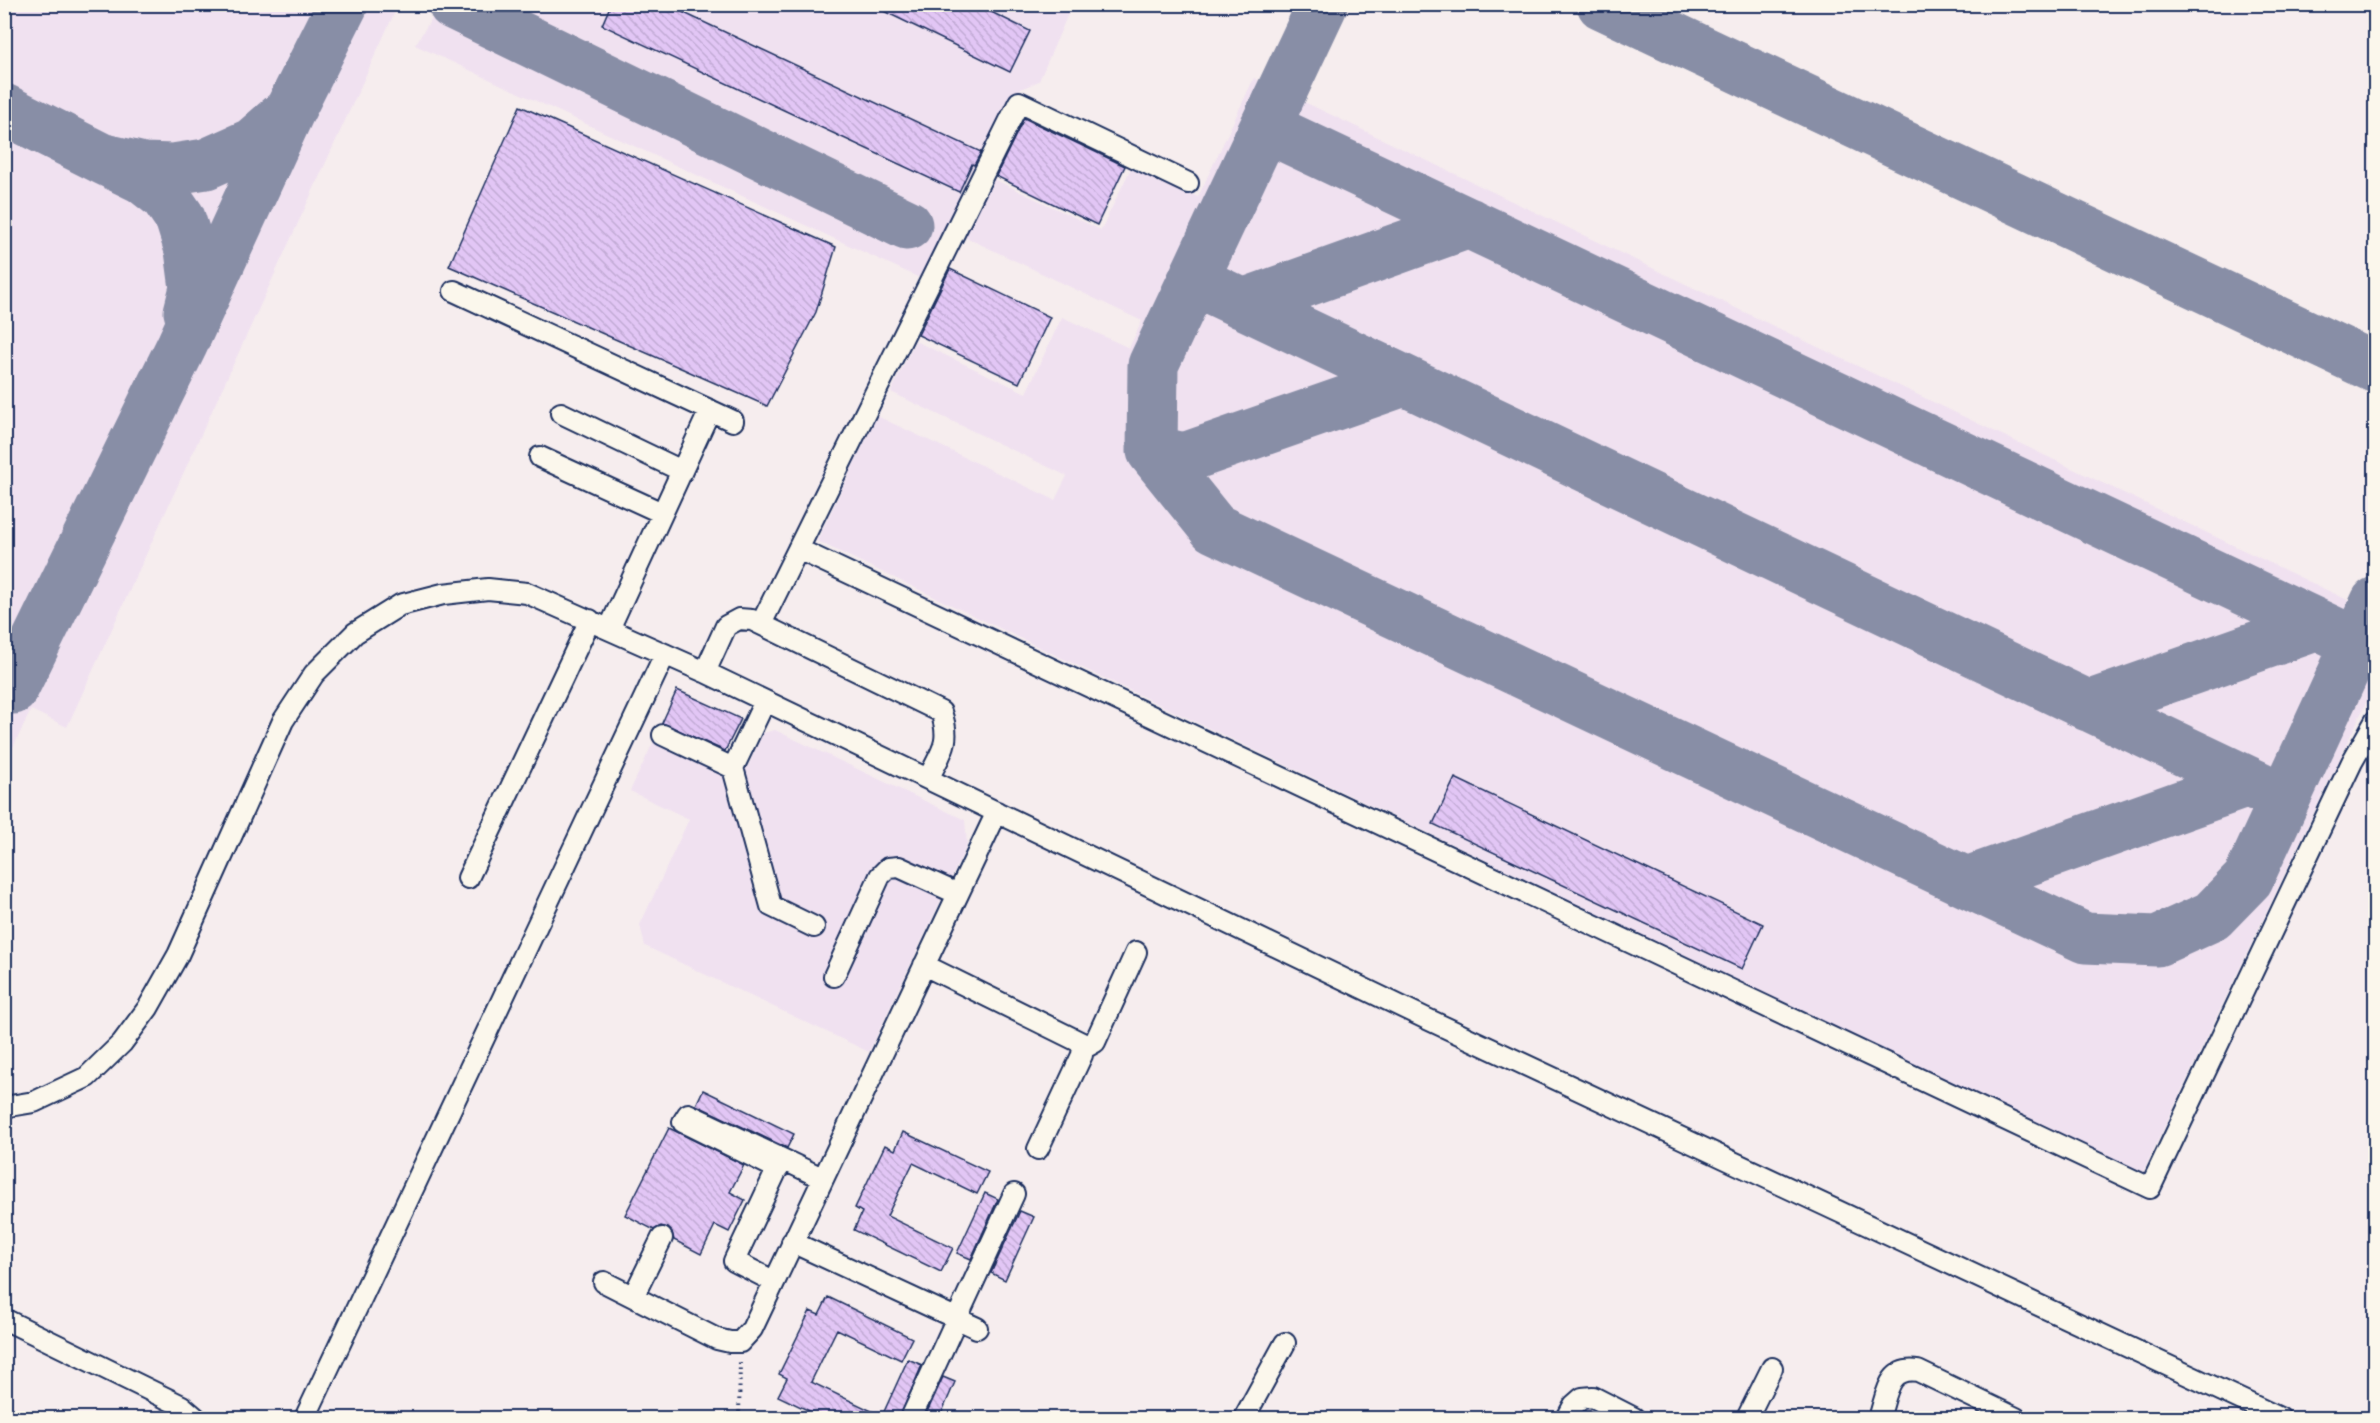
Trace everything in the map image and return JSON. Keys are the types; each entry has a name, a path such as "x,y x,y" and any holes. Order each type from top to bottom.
{"street":[{"path":"761,624 1019,102 1188,183"},
{"path":"454,291 733,421"},
{"path":"609,629 710,410"},
{"path":"561,413 682,471"},
{"path":"540,457 662,513"},
{"path":"798,549 2150,1188 2352,762 2376,720"},
{"path":"4,1107 34,1102 87,1077 122,1043 148,1008 178,955 283,721 314,674 355,633 400,605 443,594 488,589 527,593 705,672 1425,1018 2280,1419"},
{"path":"705,672 726,626 739,619 752,620 761,624 941,712 947,740 928,779"},
{"path":"468,879 590,621"},
{"path":"305,1419 665,654"},
{"path":"765,701 733,768 771,906 814,927"},
{"path":"663,735 733,768"},
{"path":"604,1282 634,1295 717,1339 740,1342 752,1329 997,812"},
{"path":"834,976 880,876 888,868 899,867 958,894"},
{"path":"924,965 1088,1046 1095,1042 1136,952"},
{"path":"1038,1149 1082,1055 1083,1044"},
{"path":"773,1281 734,1261 780,1164 822,1178"},
{"path":"911,1419 1014,1194"},
{"path":"634,1295 662,1238"},
{"path":"792,1242 977,1328"},
{"path":"4,1320 182,1406 195,1419"},
{"path":"1244,1419 1285,1343"},
{"path":"1747,1419 1772,1368"},
{"path":"1879,1419 1890,1383 1897,1374 1907,1370 1918,1371 2016,1419"},
{"path":"1568,1419 1574,1406 1582,1398 1593,1397 1634,1419"}],"path":[{"path":"739,1419 740,1342"}],"shaded area":[{"path":"5,4 398,5 67,727 31,710 5,764"},
{"path":"538,4 1072,5 1039,81 1014,92 922,279 415,45 440,5 520,5 534,11"},
{"path":"1254,78 2375,613 2375,684 2142,1174 817,541 877,416 1055,500 1067,476 891,392 915,341 1026,393 1062,317 1129,348 1142,321 963,236 991,178 1101,230 1132,166 1198,197"},
{"path":"661,726 748,766 763,733 775,730 965,820 967,845 869,1052 645,946 640,925 689,819 630,791"}],"building":[{"path":"611,4 665,4 981,152 974,165 972,164 959,192 602,25"},
{"path":"869,4 975,4 1030,31 1010,72"},
{"path":"520,106 836,247 816,312 767,406 449,266"},
{"path":"1024,118 1125,166 1097,225 996,176"},
{"path":"950,269 1050,317 1019,383 918,335"},
{"path":"677,690 741,719 725,751 662,723"},
{"path":"1455,778 1763,924 1742,969 1433,824"},
{"path":"703,1090 794,1134 787,1148 696,1105"},
{"path":"669,1128 744,1165 730,1192 745,1200 729,1232 715,1225 701,1254 674,1240 668,1228 661,1226 654,1230 625,1215"},
{"path":"903,1132 988,1172 977,1194 913,1163 887,1216 953,1248 941,1272 854,1230 862,1212 855,1208 885,1145 895,1150"},
{"path":"985,1193 998,1199 971,1259 957,1253"},
{"path":"1020,1211 1034,1217 1005,1280 991,1273"},
{"path":"828,1297 912,1338 901,1360 837,1329 811,1382 882,1416 908,1359 922,1365 899,1419 826,1419 778,1396 787,1378 779,1374 810,1311 819,1315"},
{"path":"943,1377 955,1382 939,1419 924,1419"}],"taxiway":[{"path":"13,689 182,345 289,112 343,4"},
{"path":"453,4 907,225"},
{"path":"1602,4 2376,368"},
{"path":"1322,6 1153,365 1152,451 1214,528 2085,938 2157,941 2212,916 2248,879 2376,602"},
{"path":"4,109 101,158"},
{"path":"189,312 195,288 190,250 180,218 165,196 142,178 101,158 144,168 173,169 206,164 253,143 286,114"},
{"path":"1265,127 2357,643"},
{"path":"1243,304 1469,223"},
{"path":"1193,280 2285,799"},
{"path":"1152,451 1184,458 1404,381"},
{"path":"2088,706 2318,625"},
{"path":"1967,882 2248,782"}]}
